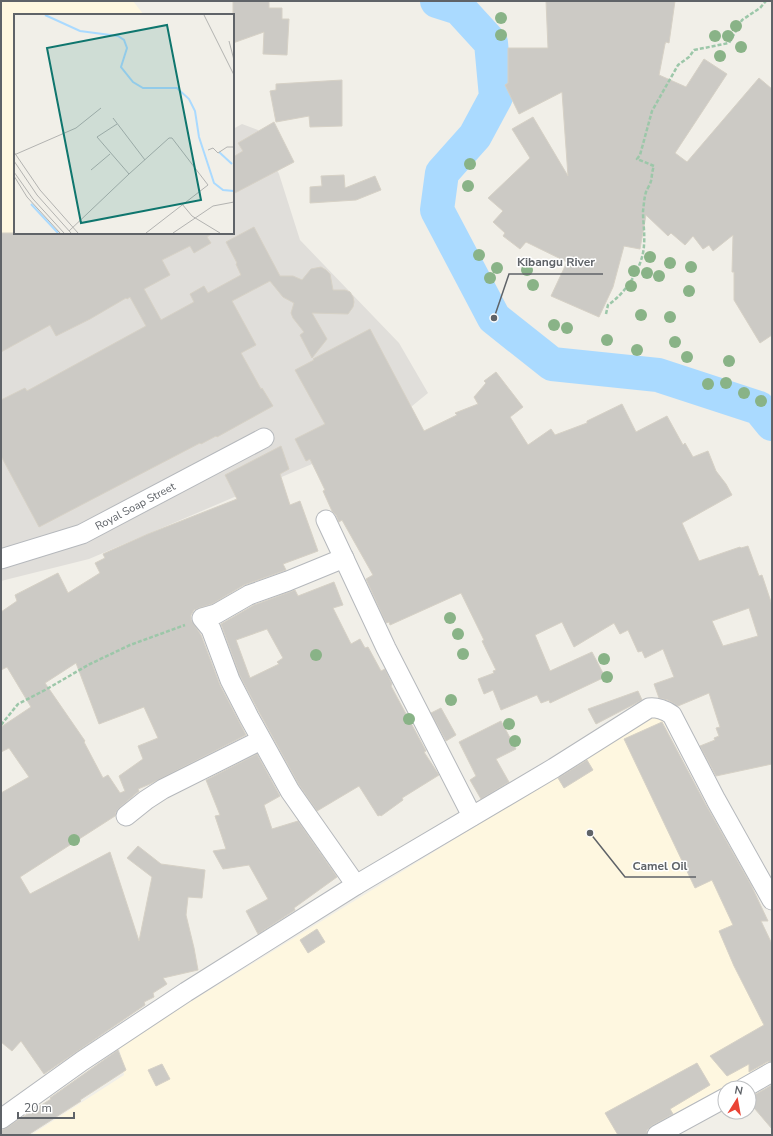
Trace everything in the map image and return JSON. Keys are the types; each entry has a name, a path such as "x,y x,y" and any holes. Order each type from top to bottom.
{"street":[{"name":"Royal Soap Street","path":"1,560 82,534 264,438"},
{"path":"326,520 386,648 472,816"},
{"path":"344,558 249,595 216,614 202,618 211,628 230,680 261,740 290,791 356,886"},
{"path":"1,1119 82,1061 186,992 356,886 554,768 649,708 658,708 669,712 672,715 716,800 772,900"},
{"path":"126,816 163,789 261,740"},
{"path":"757,1081 772,1072"},
{"path":"657,1135 717,1102"}],"path":[{"path":"606,314 608,305 615,300 636,272 644,247 645,226 643,211 646,192 651,182 651,174 654,166 638,158 652,111 678,65 689,57 694,50 729,43 742,20 760,8 766,1"},
{"path":"1,725 18,704 90,664 130,645 202,618"}],"shaded area":[{"path":"1,1 133,1 143,14 14,14 14,234 1,253"},
{"path":"242,124 258,130 279,174 300,240 399,343 428,393 373,438 89,559 1,581 1,262 52,234 234,234 234,128"},
{"path":"659,713 772,953 772,1061 737,1080 717,1080 717,1090 634,1135 31,1135 124,1075 119,1046"}],"building":[{"path":"233,1 269,1 269,8 282,8 282,19 289,19 287,55 263,54 264,32 234,43"},
{"path":"546,1 675,1 669,43 666,42 665,44 659,75 686,87 704,59 727,74 675,153 687,162 759,78 772,89 772,335 760,343 734,300 734,272 732,272 733,235 713,251 709,245 703,249 693,236 685,245 671,233 668,236 646,215 640,249 624,246 613,287 599,317 551,296 567,262 526,242 520,249 503,236 505,233 493,222 503,211 488,198 530,158 512,129 533,117 568,176 562,92 519,114 505,85 508,83 508,48 548,48"},
{"path":"342,80 342,126 310,127 309,116 276,122 270,91 276,90 276,84"},
{"path":"274,122 294,162 234,193 234,156 243,151 238,143"},
{"path":"344,175 345,188 375,176 381,190 356,200 310,203 310,187 322,186 321,176"},
{"path":"254,227 280,276 293,276 302,280 311,269 321,267 330,274 333,290 345,290 350,292 354,302 353,307 348,314 312,313 327,339 312,358 300,335 304,332 291,313 294,303 283,297 270,281 232,301 256,345 241,353 261,389 262,388 273,406 217,437 216,436 201,444 200,443 39,527 1,456 1,400 25,388 27,391 146,326 130,297 56,336 50,325 1,352 1,233 212,234 207,237 211,243 194,253 190,246 162,260 170,275 144,289 161,320 194,302 190,294 204,286 208,293 241,275 236,264 237,263 226,242"},
{"path":"370,329 424,431 457,415 455,413 478,404 474,397 486,383 484,381 496,372 523,407 510,417 528,445 551,429 555,435 587,423 587,421 622,404 636,432 667,416 683,445 685,443 693,457 708,451 716,471 732,495 682,523 699,561 740,547 748,546 759,576 762,575 772,605 772,764 716,776 700,746 715,740 714,738 719,736 716,728 720,727 709,693 678,706 668,700 659,698 654,684 674,677 663,649 645,658 642,651 638,652 628,630 620,634 614,623 574,647 562,622 535,635 550,671 592,652 605,677 550,703 549,700 541,703 537,695 501,710 493,690 484,694 478,679 494,673 493,671 496,670 482,641 484,640 461,593 390,625 389,622 386,623 366,579 373,575 342,520 339,522 336,515 332,511 323,491 325,490 310,459 306,461 295,439 325,424 295,370 314,360 313,359","holes":["749,608 758,636 723,646 712,621"]},
{"path":"281,446 289,469 280,474 290,505 300,501 318,551 283,564 286,570 244,585 212,604 194,610 191,615 191,620 201,635 220,685 246,735 138,789 139,791 119,808 115,816 20,877 30,894 110,852 139,941 152,877 127,858 138,846 161,864 205,870 202,898 188,897 186,915 198,970 163,978 167,984 153,993 154,997 144,1002 145,1005 44,1074 21,1041 12,1051 1,1042 1,793 29,777 9,748 1,752 1,727 31,707 7,667 1,670 1,612 17,601 15,595 58,573 68,593 100,573 95,563 105,558 103,554 148,534 237,499 225,475","holes":["76,663 99,724 144,707 158,738 138,746 143,759 119,776 125,791 120,793 108,775 103,778 84,742 85,741 45,683"]},
{"path":"334,582 343,605 333,608 351,644 360,639 365,648 368,647 381,671 385,669 392,684 391,686 426,751 424,752 439,775 402,798 403,800 381,816 378,816 359,786 317,811 299,785 240,676 221,624 254,605 295,590 298,596","holes":["267,629 283,658 277,662 279,664 250,678 236,640"]},
{"path":"638,691 642,700 596,724 588,709"},
{"path":"441,708 456,735 446,741 431,713"},
{"path":"501,721 516,749 496,759 509,782 481,799 470,780 476,776 459,742"},
{"path":"662,722 751,885 768,921 761,921 772,944 772,1061 767,1062 749,1072 749,1064 727,1076 710,1056 764,1025 734,966 719,931 733,925 712,880 695,888 624,739"},
{"path":"257,754 280,796 264,805 272,829 298,821 337,877 294,908 295,910 258,934 246,911 268,899 249,865 223,869 213,851 226,849 215,816 220,815 206,780"},
{"path":"587,760 593,770 564,788 558,778"},
{"path":"317,929 325,942 308,953 300,940"},
{"path":"118,1050 126,1070 28,1135 1,1135 1,1131 51,1099 50,1098"},
{"path":"697,1063 710,1085 670,1109 673,1114 651,1126 647,1130 646,1135 618,1135 605,1113"},
{"path":"162,1064 170,1079 156,1086 148,1070"},
{"path":"772,1085 772,1129 757,1111 757,1093"}],"waterway":[{"path":"437,1 459,8 491,43 496,97 475,136 442,173 437,210 494,318 552,364 658,375 759,408 772,424"}],"place":[{"name":"Kibangu River","path":"494,318"},
{"name":"Camel Oil","path":"590,833"}]}
